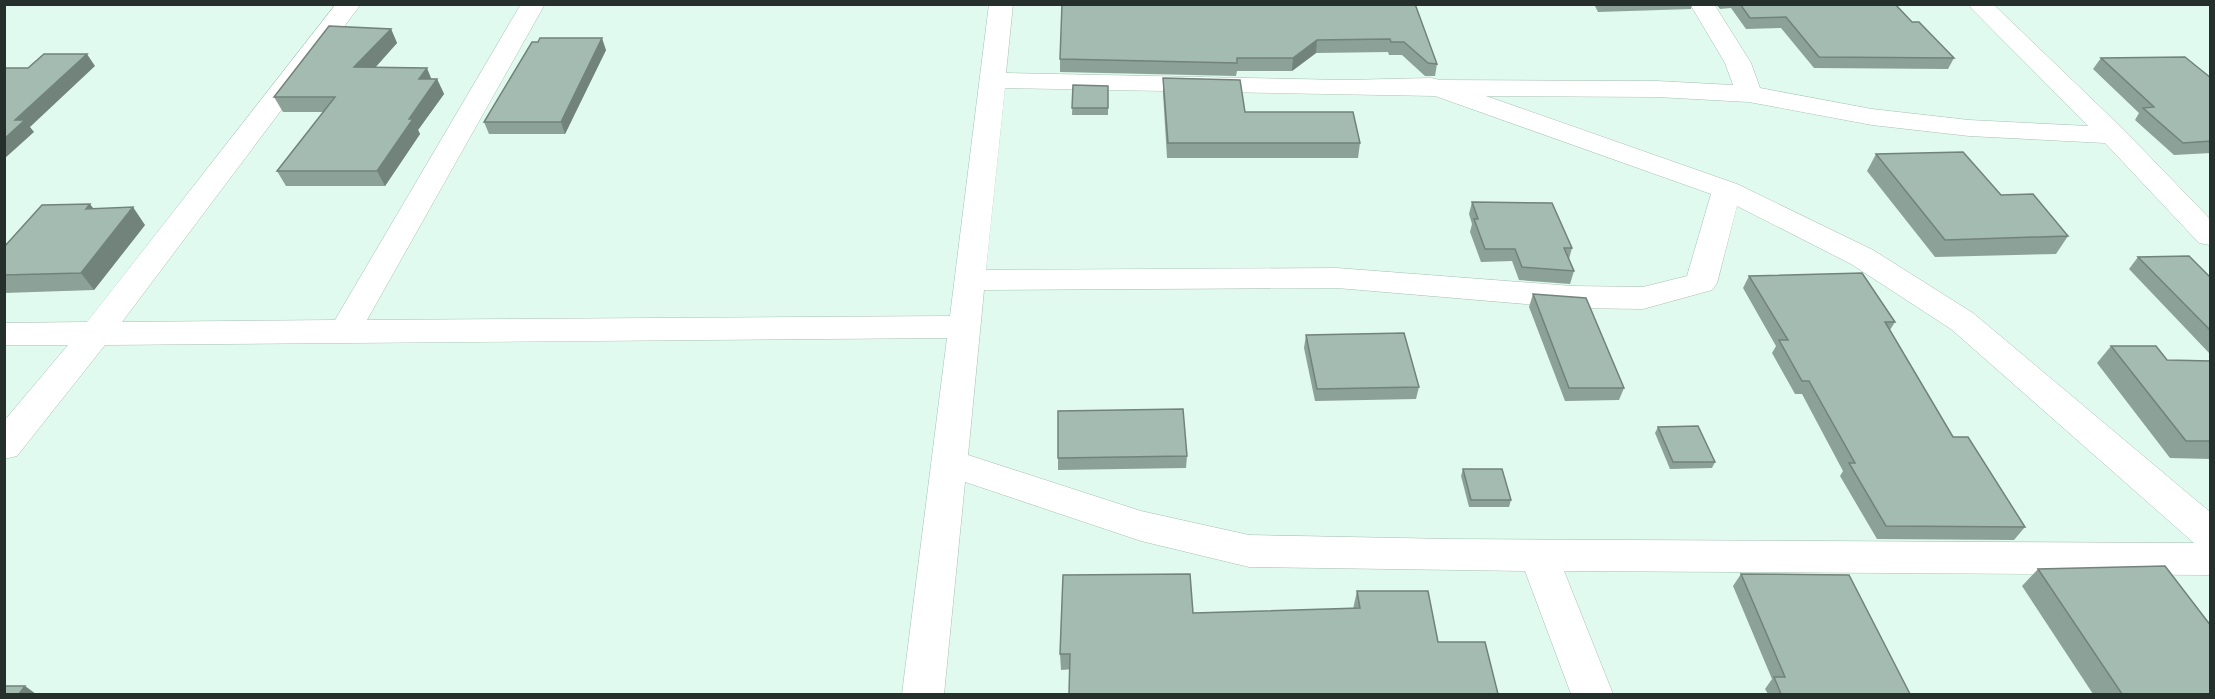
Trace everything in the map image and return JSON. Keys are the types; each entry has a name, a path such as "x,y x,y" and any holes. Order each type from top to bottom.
{"street":[{"path":"4,446 96,333 349,4"},
{"path":"345,331 533,4"},
{"path":"922,694 1001,4"},
{"path":"1702,4 1738,63 1749,94"},
{"path":"1979,4 2113,135 2211,236"},
{"path":"992,80 1345,88 1431,86 1657,89 1749,94 1872,117 1958,127 2113,135"},
{"path":"1431,86 1727,190 1862,257 1962,321 2211,534"},
{"path":"969,280 1338,278 1572,297 1643,298 1701,283 1727,190"},
{"path":"4,334 963,327"},
{"path":"948,462 1141,526 1249,551 2211,559"},
{"path":"1539,555 1592,694"}],"building":[{"path":"1062,4 1415,4 1437,64 1428,63 1404,42 1391,42 1390,39 1317,40 1293,58 1237,58 1237,63 1060,59"},
{"path":"1740,4 1895,4 1912,22 1919,22 1954,58 1819,57 1786,17 1750,18"},
{"path":"329,26 391,29 354,67 427,68 419,79 437,79 377,171 277,171 335,97 274,97"},
{"path":"540,38 602,38 561,122 484,122 532,42 538,42"},
{"path":"44,54 87,54 15,120 25,120 4,139 4,68 28,68"},
{"path":"2185,57 2211,78 2211,141 2183,143 2143,108 2154,107 2101,58"},
{"path":"1163,78 1240,80 1245,112 1353,112 1360,143 1168,143"},
{"path":"1073,85 1108,86 1108,108 1072,108"},
{"path":"1963,152 2001,195 2033,194 2068,236 1945,240 1876,154"},
{"path":"1472,202 1552,203 1572,248 1564,248 1574,271 1522,267 1515,249 1485,249 1474,219 1478,219"},
{"path":"90,204 86,209 133,207 81,273 4,275 4,247 42,205"},
{"path":"2189,256 2211,278 2211,331 2138,257"},
{"path":"1862,273 1895,322 1885,322 1953,437 1968,437 2025,527 1886,526 1849,463 1855,463 1809,381 1802,381 1779,340 1788,340 1749,276"},
{"path":"1533,294 1586,298 1624,388 1569,388"},
{"path":"1404,333 1419,387 1317,389 1306,335"},
{"path":"2111,346 2156,346 2167,360 2211,361 2211,441 2186,441"},
{"path":"1183,409 1187,456 1058,458 1058,411"},
{"path":"1698,426 1715,462 1673,462 1658,427"},
{"path":"1463,469 1502,469 1511,500 1471,500"},
{"path":"2165,566 2211,626 2211,694 2122,694 2038,569"},
{"path":"1190,574 1193,613 1360,608 1357,591 1428,591 1438,642 1485,642 1498,694 1069,694 1070,654 1060,654 1063,575"},
{"path":"1741,574 1849,575 1910,694 1781,694 1774,677 1785,677"},
{"path":"4,686 25,686 19,694 4,694"}]}
